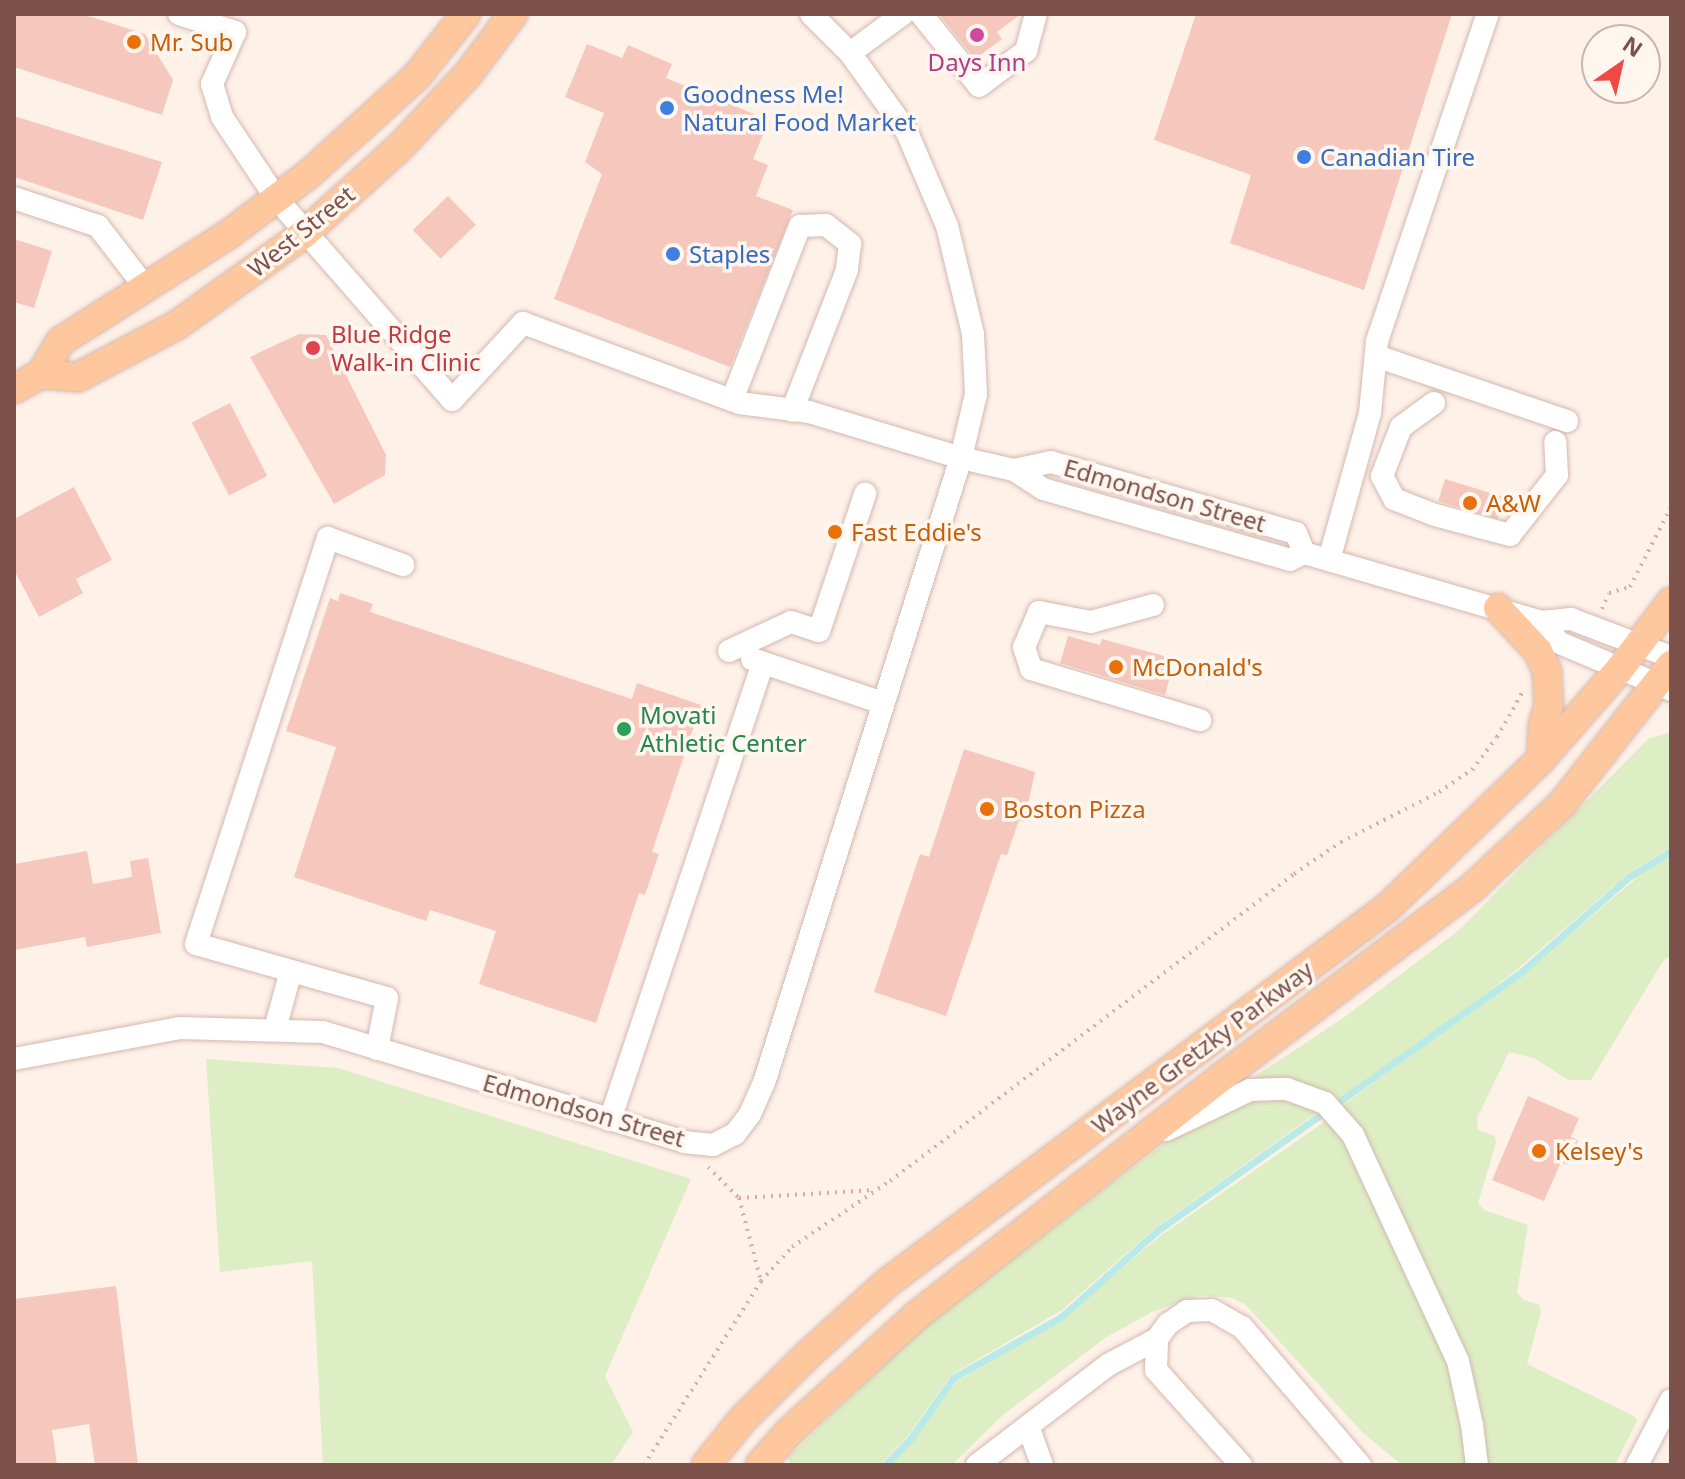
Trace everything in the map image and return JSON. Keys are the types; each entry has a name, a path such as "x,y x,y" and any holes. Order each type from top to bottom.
{"main road":[{"name":"West Street","path":"14,389 41,374 61,341 309,174 417,76 466,14"},
{"name":"West Street","path":"41,374 78,377 177,325 305,233 400,147 469,73 513,14"},
{"name":"Wayne Gretzky Parkway","path":"706,1465 743,1419 887,1283 1388,907 1541,759 1640,645 1671,602"},
{"path":"1498,608 1538,651 1547,671 1549,705 1543,725 1541,759"},
{"name":"Wayne Gretzky Parkway","path":"760,1465 788,1433 916,1316 1473,887 1562,804 1666,679"}],"street":[{"path":"179,14 235,32 212,84 222,117 276,198 452,400 523,323 732,400 809,412 961,458"},
{"name":"Edmondson Street","path":"14,1059 179,1028 323,1032 684,1142 713,1145 735,1134 759,1093 961,458 976,394 973,334 947,226 907,132 850,53 811,14"},
{"path":"850,53 903,14"},
{"path":"921,14 979,86 1026,51 1036,14"},
{"path":"1329,560 1370,413 1381,329 1488,14"},
{"path":"14,198 98,226 145,287"},
{"path":"732,400 800,226 826,225 850,244 847,270 792,411"},
{"path":"1376,356 1567,421"},
{"path":"1434,403 1401,427 1382,476 1394,499 1435,515 1510,535 1557,475 1555,442"},
{"name":"Edmondson Street","path":"961,458 1014,470 1043,489 1290,560 1304,553 1541,622 1571,619 1671,657"},
{"path":"865,494 819,631 791,622 729,651 883,703"},
{"path":"377,1049 387,998 196,944 328,538 403,565"},
{"path":"1153,605 1091,622 1039,612 1024,647 1031,669 1200,720"},
{"name":"Edmondson Street","path":"1541,622 1560,643 1619,670 1666,679"},
{"path":"610,1120 763,663"},
{"path":"275,1029 291,971"},
{"path":"1133,1146 1250,1090 1287,1089 1325,1103 1353,1135 1458,1361 1477,1465"},
{"path":"977,1465 1108,1365 1157,1339 1168,1324 1187,1311 1200,1308 1228,1316 1242,1327 1360,1465"},
{"path":"1157,1339 1156,1370 1163,1381 1241,1465"},
{"path":"1641,1464 1671,1400"},
{"path":"1028,1426 1042,1465"}],"path":[{"path":"1593,627 1609,593 1630,587 1671,507"},
{"path":"644,1465 761,1281 792,1247 878,1189 1294,874 1341,842 1439,792 1472,770 1497,737 1527,684 1547,671"},
{"path":"684,1142 739,1198 761,1281"},
{"path":"739,1198 878,1189"}],"green space":[{"path":"1671,732 1671,847 1628,874 1514,972 1450,1021 1336,1102 1255,1080 1257,1075 1346,1016 1459,930 1648,739"},
{"path":"1671,855 1671,955 1663,961 1591,1080 1568,1080 1534,1058 1509,1052 1477,1118 1478,1130 1495,1136 1496,1143 1478,1203 1484,1210 1528,1225 1517,1293 1524,1300 1539,1305 1541,1312 1527,1364 1634,1416 1637,1421 1615,1465 1481,1465 1464,1379 1339,1108 1540,960 1646,870"},
{"path":"206,1059 338,1068 691,1179 605,1376 633,1432 611,1465 323,1465 312,1261 220,1272"},
{"path":"1285,1095 1318,1108 1318,1112 1153,1230 1062,1310 951,1375 908,1436 880,1465 792,1465 787,1458 926,1325 1173,1137 1249,1097"},
{"path":"1330,1118 1338,1124 1439,1328 1473,1465 1402,1465 1362,1432 1245,1304 1232,1298 1199,1295 1152,1312 1105,1338 1004,1414 952,1465 890,1465 954,1383 1062,1319 1160,1236"}],"building":[{"path":"14,14 82,14 145,34 173,80 162,115 14,67"},
{"name":"Days Inn","path":"939,14 1021,14 997,32 1002,39 975,59"},
{"name":"Canadian Tire","path":"1196,14 1452,14 1364,290 1230,243 1251,175 1154,140"},
{"name":"Staples","path":"587,44 622,58 628,45 672,64 666,78 769,120 753,159 768,165 756,196 793,210 730,367 554,299 602,174 585,162 604,113 565,97"},
{"path":"14,116 162,162 143,220 14,177"},
{"path":"448,196 476,225 441,259 413,230"},
{"path":"14,239 52,251 34,308 14,302"},
{"path":"299,334 326,335 386,455 385,475 334,504 250,357"},
{"path":"230,403 267,476 229,496 192,423"},
{"name":"A&W","path":"1445,479 1504,497 1498,519 1438,501"},
{"path":"74,487 112,560 76,579 83,593 39,617 14,570 14,519"},
{"path":"340,593 373,604 370,612 632,699 637,683 701,705 652,852 659,854 645,895 639,893 596,1023 479,984 496,931 430,910 426,921 294,877 336,747 286,731 330,598 338,601"},
{"name":"McDonald's","path":"1068,636 1100,645 1102,639 1175,659 1165,695 1060,663"},
{"path":"964,749 1035,772 1024,822 1019,820 1007,855 1001,854 946,1016 874,992 920,854 929,857"},
{"path":"87,851 93,884 132,877 130,861 148,858 161,933 87,947 85,937 14,950 14,864"},
{"name":"Kelsey's","path":"1528,1096 1579,1118 1571,1137 1578,1140 1567,1165 1561,1162 1544,1201 1492,1180"},
{"path":"116,1286 138,1465 95,1465 89,1424 52,1430 57,1465 14,1465 14,1299"}],"waterway":[{"path":"885,1465 911,1438 953,1378 1061,1317 1157,1231 1520,973 1629,877 1671,851"}],"place":[{"name":"Days Inn","path":"977,35"},
{"name":"Mr. Sub","path":"134,42"},
{"name":"Goodness Me! Natural Food Market","path":"667,108"},
{"name":"Canadian Tire","path":"1304,157"},
{"name":"Staples","path":"673,254"},
{"name":"Blue Ridge Walk-in Clinic","path":"313,348"},
{"name":"A&W","path":"1470,503"},
{"name":"Fast Eddie's","path":"835,532"},
{"name":"McDonald's","path":"1116,667"},
{"name":"Movati Athletic Center","path":"624,729"},
{"name":"Boston Pizza","path":"987,809"},
{"name":"Kelsey's","path":"1539,1151"}]}
